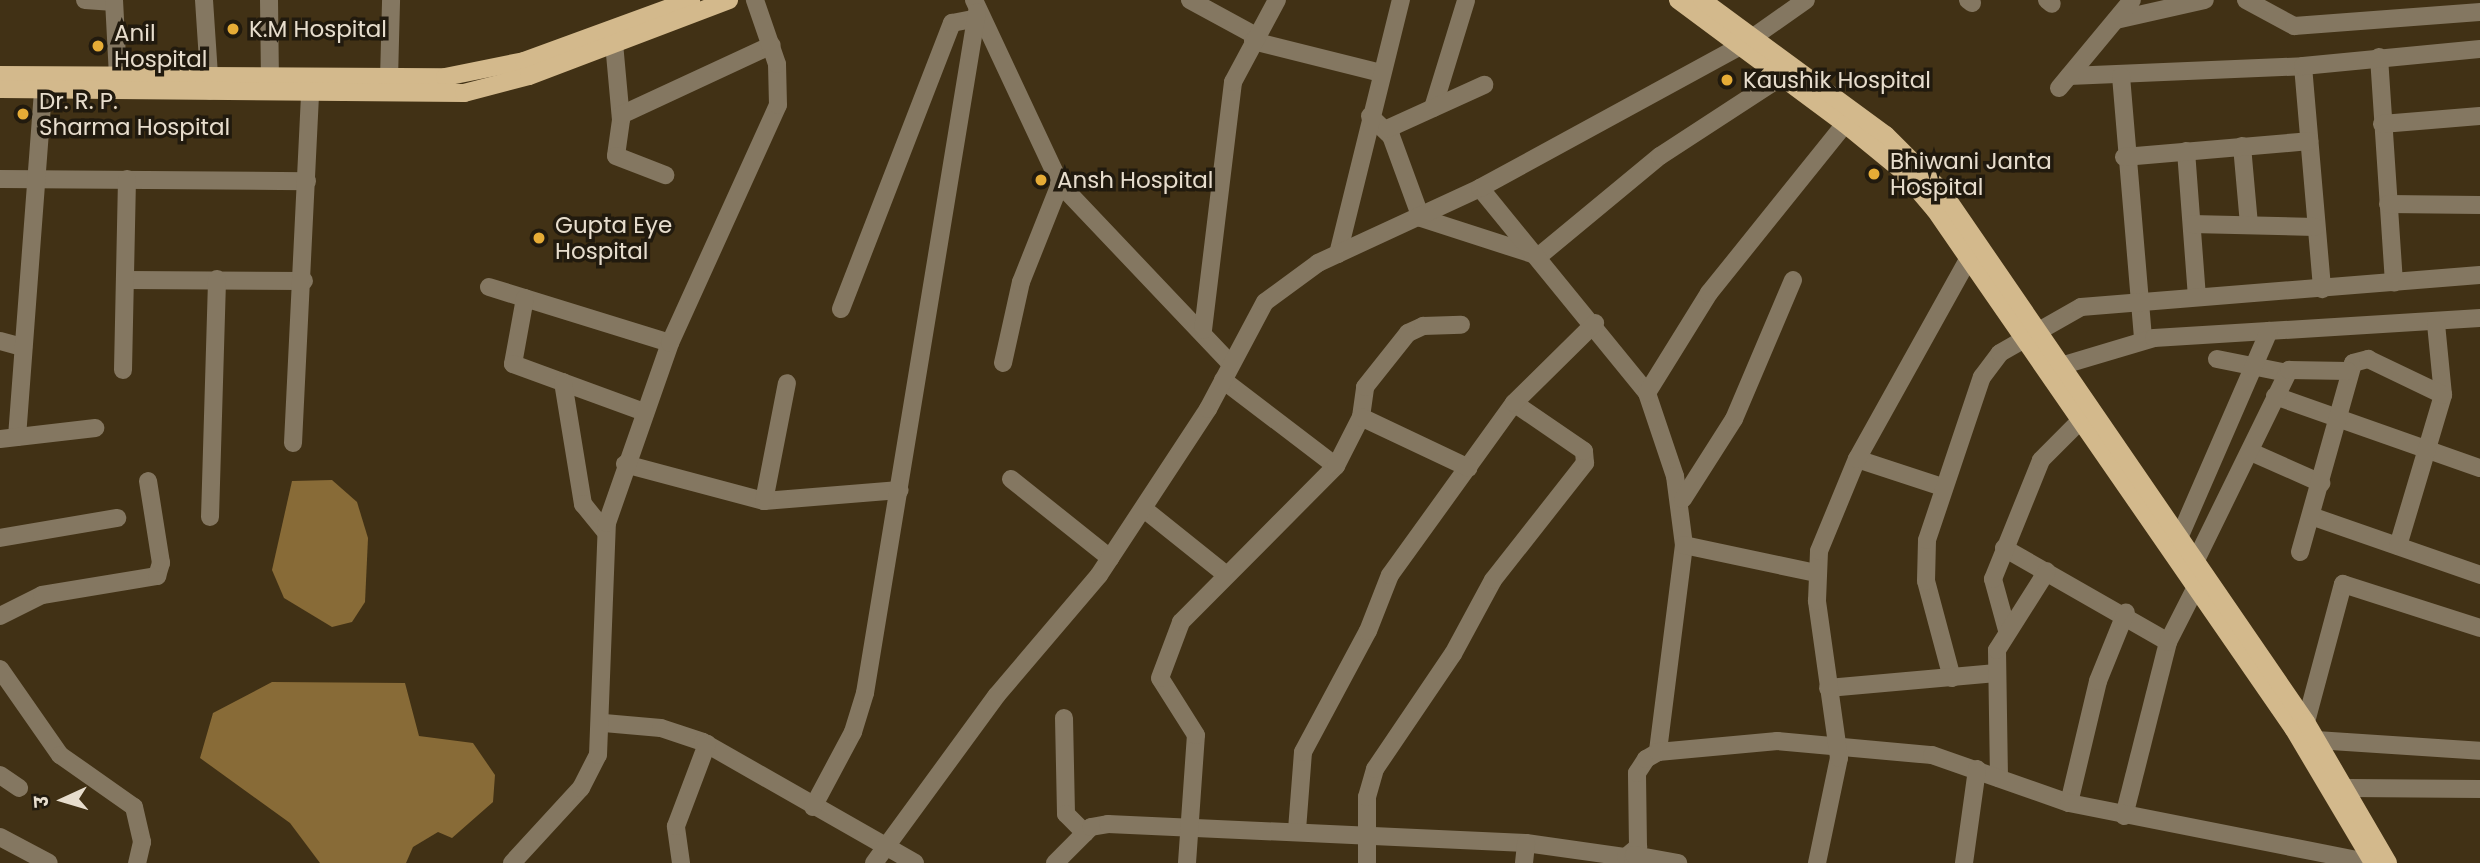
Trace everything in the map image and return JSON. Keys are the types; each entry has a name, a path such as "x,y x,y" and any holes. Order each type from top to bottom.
{"main road":[{"path":"0,89 209,85 270,78 389,79 486,72 667,4 691,0"},
{"path":"0,75 118,76 310,95 464,93 614,43 729,0"},
{"path":"1678,0 1748,40 1886,135 1942,191 2037,332 2057,367 2306,722 2349,788 2388,863"},
{"path":"1702,0 1748,40 1781,77 1900,169 1969,258 2020,340 2293,728 2372,863"}],"street":[{"path":"85,0 114,1 118,76"},
{"path":"204,0 209,85"},
{"path":"269,0 270,78"},
{"path":"389,79 391,0"},
{"path":"512,863 581,788 598,755 604,723 605,531 625,464 670,343 776,115 779,83 772,45 755,0"},
{"path":"1203,330 1233,82 1254,38 1277,0"},
{"path":"1338,254 1370,116 1401,0"},
{"path":"1433,108 1467,0 1457,0"},
{"path":"874,863 967,733 1110,558 1144,509 1223,380 1265,302 1338,254 1421,218 1480,188 1748,40 1787,8 1806,0"},
{"path":"2132,0 2064,82 2121,76 2303,66 2480,49"},
{"path":"2246,0 2294,26 2480,12"},
{"path":"2116,20 2200,1"},
{"path":"1197,2 1254,38 1381,74"},
{"path":"976,10 1060,184 1203,330 1230,363"},
{"path":"841,309 947,34 956,19 976,10"},
{"path":"813,807 859,715 900,490 942,200 976,10"},
{"path":"614,43 621,114 617,159 665,175"},
{"path":"621,114 772,45"},
{"path":"2379,57 2394,283"},
{"path":"2303,66 2322,289"},
{"path":"2121,76 2124,158 2143,340"},
{"path":"1539,256 1660,156 1781,77"},
{"path":"1387,129 1484,85"},
{"path":"43,90 32,181 23,347 8,438 95,428"},
{"path":"293,443 304,281 310,95"},
{"path":"1370,116 1387,129 1421,218"},
{"path":"2382,124 2480,116"},
{"path":"1647,393 1709,293 1845,124"},
{"path":"2124,158 2186,150 2309,141"},
{"path":"2242,146 2249,225"},
{"path":"2186,150 2197,296"},
{"path":"0,179 307,181"},
{"path":"123,370 127,280 127,179"},
{"path":"1003,363 1021,282 1060,184"},
{"path":"1480,188 1595,323 1647,393 1682,499 1684,545 1658,752 1637,773 1633,859"},
{"path":"2388,204 2480,205"},
{"path":"1421,218 1539,256"},
{"path":"2192,224 2315,227"},
{"path":"1817,863 1838,785 1838,743 1828,688 1816,573 1828,524 1857,459 1969,258"},
{"path":"1952,678 1924,561 1942,487 1982,377 2000,353 2081,307 2480,275"},
{"path":"210,517 216,279"},
{"path":"127,280 304,281"},
{"path":"1682,499 1734,419 1793,280"},
{"path":"489,287 670,343"},
{"path":"525,298 511,360 643,412"},
{"path":"2057,367 2143,340 2436,323 2480,318"},
{"path":"1297,830 1300,768 1310,737 1368,631 1390,575 1514,403 1595,323"},
{"path":"2398,546 2430,450 2443,395 2436,323"},
{"path":"1187,863 1194,724 1166,690 1161,673 1181,622 1225,574 1336,466 1361,417 1365,387 1408,333 1423,326 1461,325"},
{"path":"2179,538 2256,367 2269,331"},
{"path":"0,341 23,347"},
{"path":"2217,359 2287,373 2297,368 2348,371"},
{"path":"2300,552 2321,483 2348,371 2357,359 2368,359 2443,395"},
{"path":"2195,562 2251,452 2287,373"},
{"path":"1223,380 1336,466"},
{"path":"563,382 583,504 605,531"},
{"path":"764,501 787,383"},
{"path":"2276,396 2337,421 2480,468"},
{"path":"1367,863 1366,836 1376,769 1453,654 1493,580 1585,463 1584,451 1514,403"},
{"path":"1361,417 1469,468"},
{"path":"2007,630 1992,589 2004,548 2041,460 2078,423"},
{"path":"2251,452 2321,483"},
{"path":"1857,459 1942,487"},
{"path":"625,464 764,501 900,490"},
{"path":"1011,479 1110,558"},
{"path":"0,616 42,595 157,576 161,563 148,481"},
{"path":"1144,509 1225,574"},
{"path":"2311,516 2480,575"},
{"path":"0,538 117,518"},
{"path":"1684,545 1816,573"},
{"path":"2004,548 2126,612 2168,642"},
{"path":"1999,778 2003,723 1996,673 2007,630 2047,571"},
{"path":"2306,722 2343,584 2480,628"},
{"path":"2124,817 2168,642 2195,589"},
{"path":"2069,803 2098,681 2126,612"},
{"path":"0,669 60,755 134,807 142,842 137,863"},
{"path":"1828,688 1996,673"},
{"path":"1064,718 1066,814 1085,833"},
{"path":"604,723 661,728 706,744 915,863"},
{"path":"2316,740 2480,751"},
{"path":"1658,752 1838,743 1932,755 2069,803 2124,817 2372,863"},
{"path":"681,863 676,826 706,744"},
{"path":"1964,863 1977,769"},
{"path":"0,775 19,788"},
{"path":"2349,788 2480,789"},
{"path":"1055,863 1085,833 1100,824 1187,829 1297,830 1526,843 1678,863"},
{"path":"0,838 49,863"},
{"path":"1524,863 1526,843"}],"shaded area":[{"path":"332,480 357,502 368,538 365,602 352,622 332,627 284,598 272,570 292,481"},
{"path":"272,682 405,683 419,736 473,743 495,775 493,802 452,838 438,832 413,847 406,863 320,863 290,823 200,758 213,713"}],"place":[{"name":"K.M Hospital","path":"233,29"},
{"name":"Anil Hospital","path":"98,46"},
{"name":"Kaushik Hospital","path":"1727,80"},
{"name":"Dr. R. P. Sharma Hospital","path":"23,114"},
{"name":"Bhiwani Janta Hospital","path":"1874,174"},
{"name":"Ansh Hospital","path":"1041,180"},
{"name":"Gupta Eye Hospital","path":"539,238"}]}
